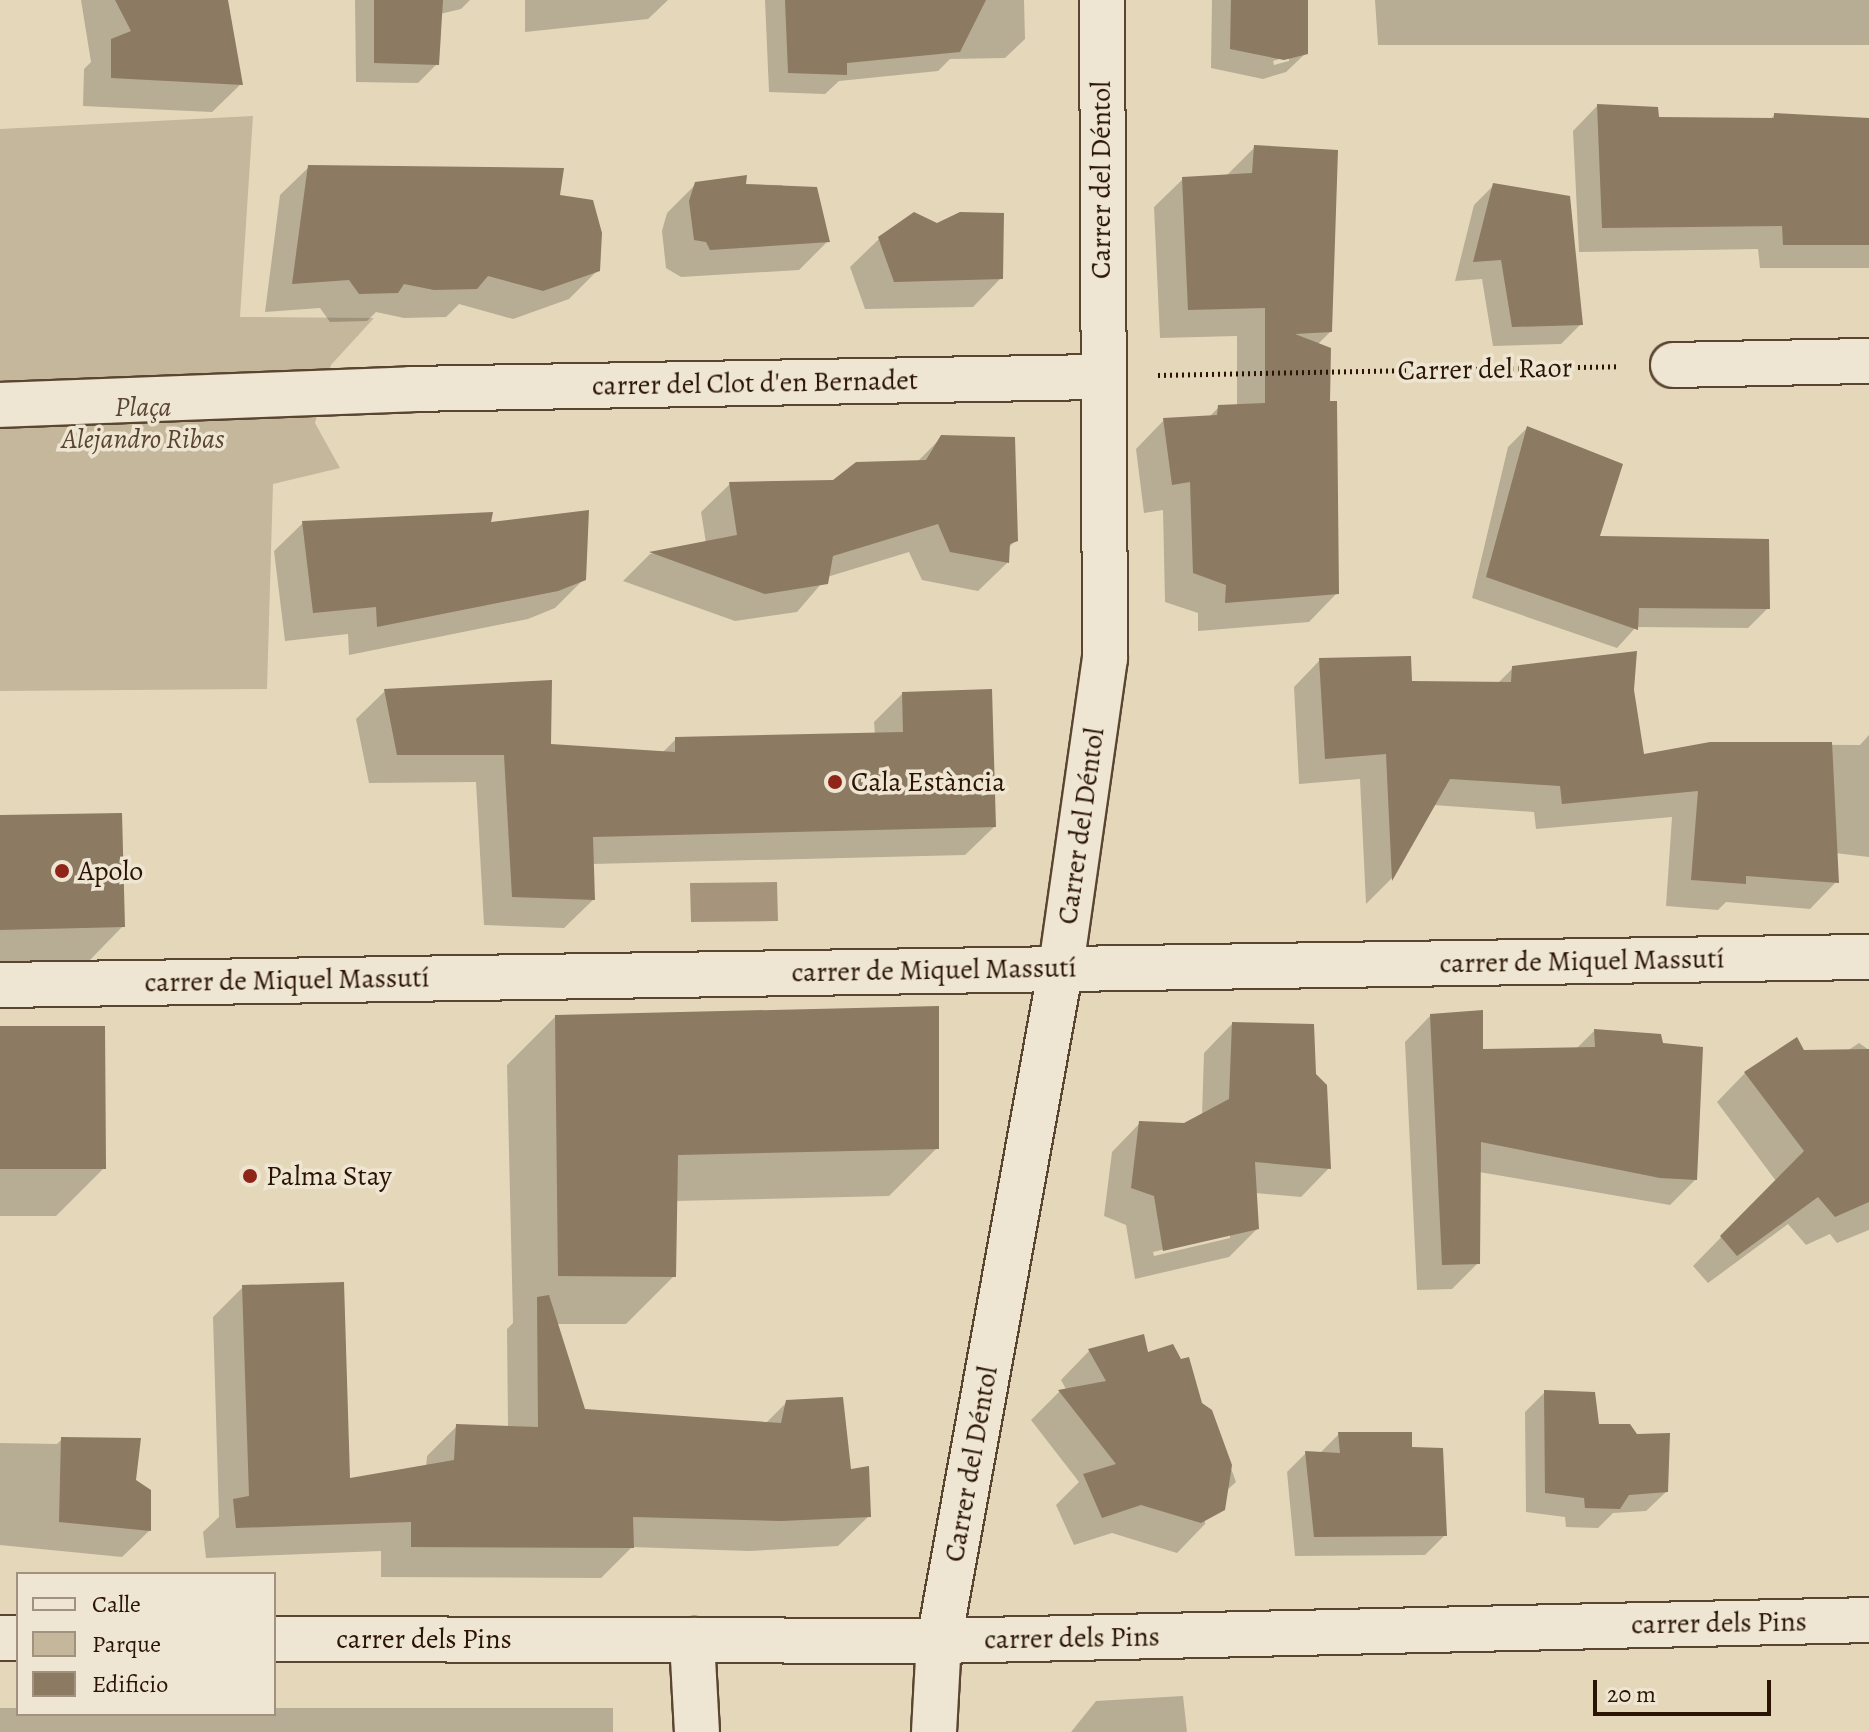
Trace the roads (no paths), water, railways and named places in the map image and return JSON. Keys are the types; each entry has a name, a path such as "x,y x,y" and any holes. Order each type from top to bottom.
{"street":[{"name":"Carrer del Déntol","path":"934,1732 939,1641 1061,967 1105,659 1100,377 1102,0"},
{"path":"1673,365 1869,361"},
{"name":"carrer del Clot d'en Bernadet","path":"0,405 410,389 1100,377"},
{"name":"carrer de Miquel Massutí","path":"0,985 1869,957"},
{"name":"carrer dels Pins","path":"276,1639 939,1641 1869,1620"},
{"path":"692,1640 697,1732"}],"place":[{"name":"Cala Estància","path":"835,782"},
{"name":"Apolo","path":"62,871"},
{"name":"Palma Stay","path":"250,1176"}],"park label":[{"name":"Plaça Alejandro Ribas","path":"143,423"}]}
